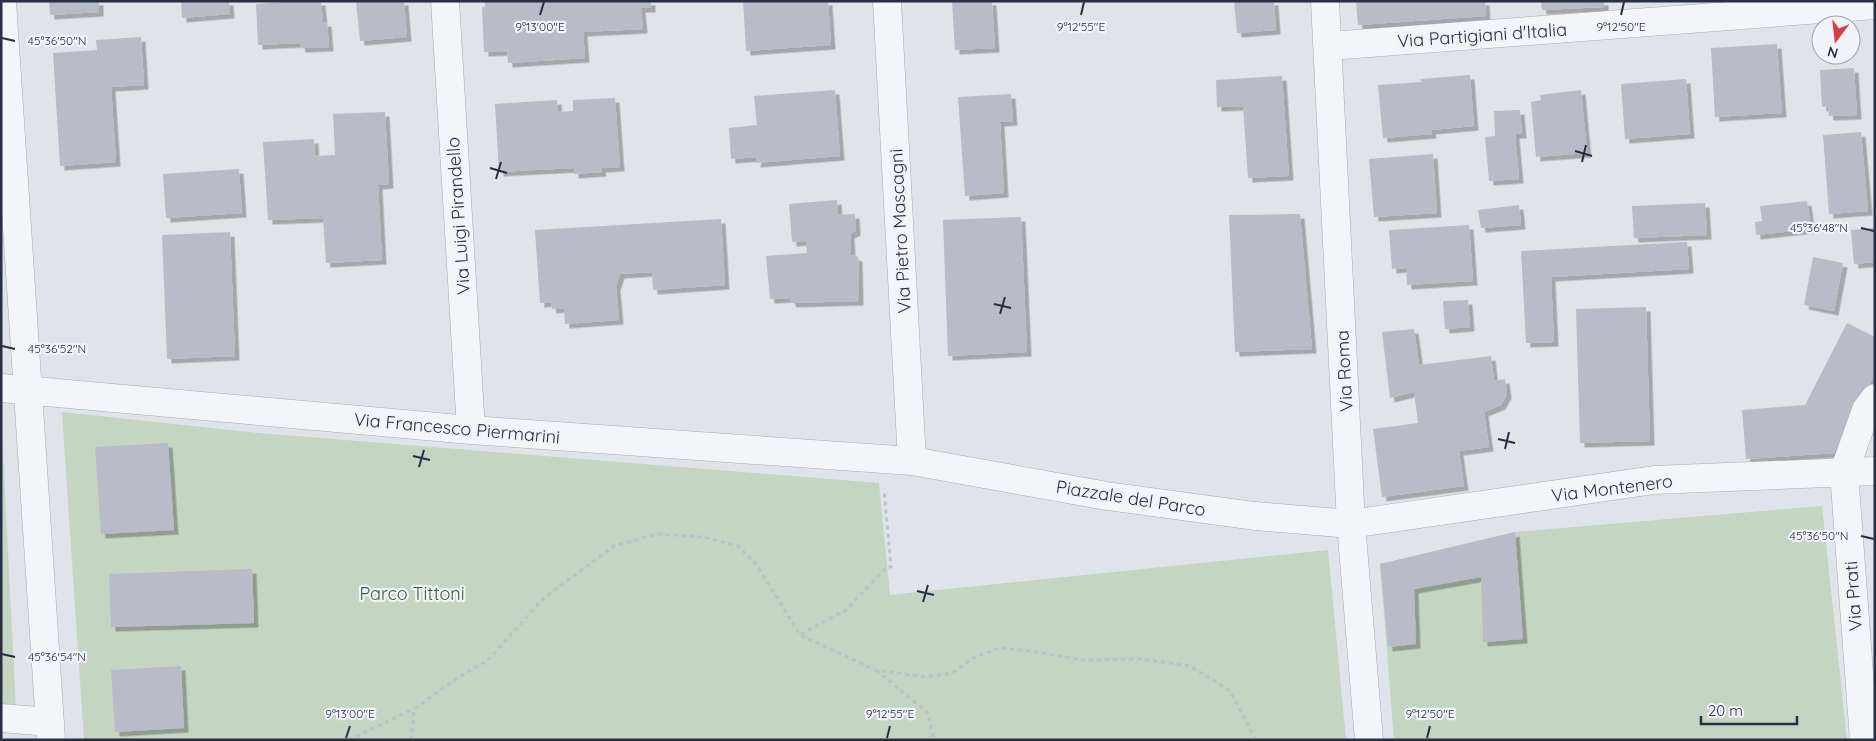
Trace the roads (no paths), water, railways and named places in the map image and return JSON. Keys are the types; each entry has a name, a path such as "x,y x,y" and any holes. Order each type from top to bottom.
{"street":[{"path":"1,718 50,731 2,1"},
{"name":"Via Luigi Pirandello","path":"445,1 471,430"},
{"name":"Via Pietro Mascagni","path":"887,1 912,461"},
{"name":"Via Roma","path":"1325,1 1351,524 1369,740"},
{"name":"Via Partigiani d'Italia","path":"1328,46 1875,5"},
{"name":"Via Francesco Piermarini","path":"1,388 471,430 912,461"},
{"name":"Via Prati","path":"1864,740 1844,472 1866,410 1875,398"},
{"name":"Piazzale del Parco","path":"912,461 1107,496 1255,516 1351,524"},
{"name":"Via Montenero","path":"1351,524 1654,480 1875,471"}],"park label":[{"name":"Parco Tittoni","path":"412,593"}]}
